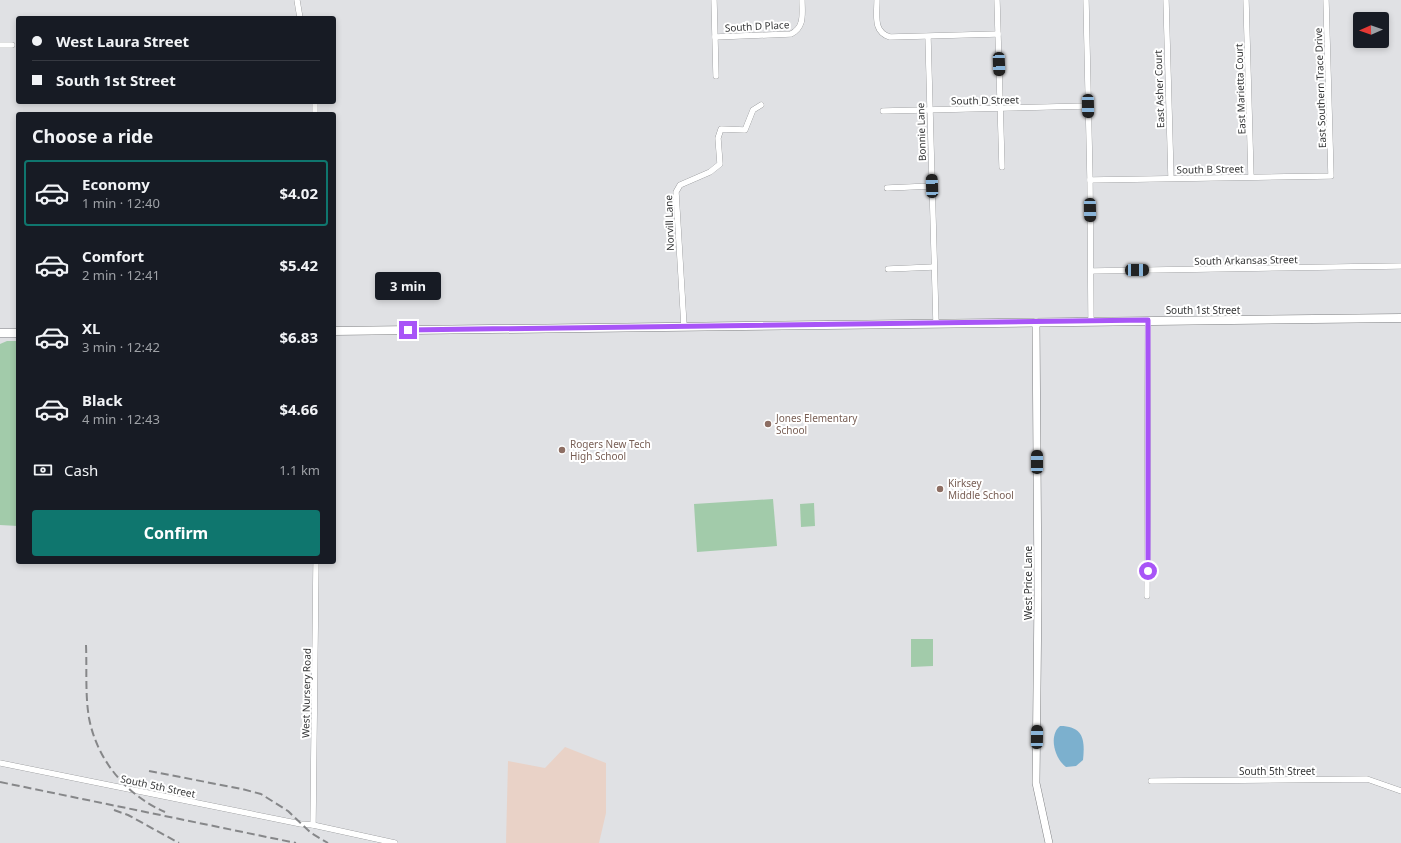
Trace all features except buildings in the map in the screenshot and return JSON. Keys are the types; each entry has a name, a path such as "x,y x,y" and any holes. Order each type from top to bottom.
{"main road":[{"name":"South 1st Street","path":"336,331 1401,318"},
{"path":"0,333 16,333"}],"street":[{"path":"297,0 300,16"},
{"path":"714,0 716,76"},
{"name":"South D Place","path":"715,36 791,34 799,31 803,22 802,0"},
{"path":"877,0 878,28 882,35 890,37 928,37 998,34"},
{"path":"997,0 1002,167"},
{"path":"1086,0 1091,321"},
{"name":"East Asher Court","path":"1166,0 1171,178"},
{"name":"East Marietta Court","path":"1246,0 1251,177"},
{"name":"East Southern Trace Drive","path":"1326,0 1331,176"},
{"name":"Bonnie Lane","path":"928,37 936,323"},
{"path":"0,45 12,45"},
{"name":"Norvill Lane","path":"684,326 678,247 676,192 680,185 710,172 720,164 718,138 721,129 745,130 753,110 760,105"},
{"name":"South D Street","path":"883,111 1088,106"},
{"name":"South B Street","path":"1090,180 1331,176"},
{"path":"887,188 932,186"},
{"name":"South Arkansas Street","path":"1091,271 1401,266"},
{"path":"888,269 934,267"},
{"path":"1147,596 1148,320"},
{"name":"West Price Lane","path":"1036,322 1038,586 1036,783 1049,843"},
{"name":"West Nursery Road","path":"313,825 316,564"},
{"name":"South 5th Street","path":"0,763 300,824 313,825 396,843"},
{"name":"South 5th Street","path":"1151,781 1367,779 1401,791"}],"shaded area":[{"path":"565,747 606,763 606,813 599,843 506,843 508,761 545,768"}],"green space":[{"path":"7,341 16,341 16,526 0,525 0,344"},
{"path":"773,499 777,546 697,552 694,504"},
{"path":"814,503 815,526 801,527 800,504"},
{"path":"911,639 933,639 933,666 911,667"}],"water":[{"path":"1060,726 1074,729 1081,736 1083,741 1083,760 1076,766 1066,767 1056,753 1054,747 1054,736 1056,730"}],"railway":[{"path":"86,645 89,718 99,748 106,762 126,786 151,805 165,812"},
{"path":"149,771 261,794 288,811 311,833 328,843"},
{"path":"0,782 296,843"},
{"path":"114,810 128,815 179,843"}],"place":[{"name":"Jones Elementary School","path":"768,424"},
{"name":"Rogers New Tech High School","path":"562,450"},
{"name":"Kirksey Middle School","path":"940,489"}],"route":[{"path":"408,330 1148,320 1148,571"}]}
